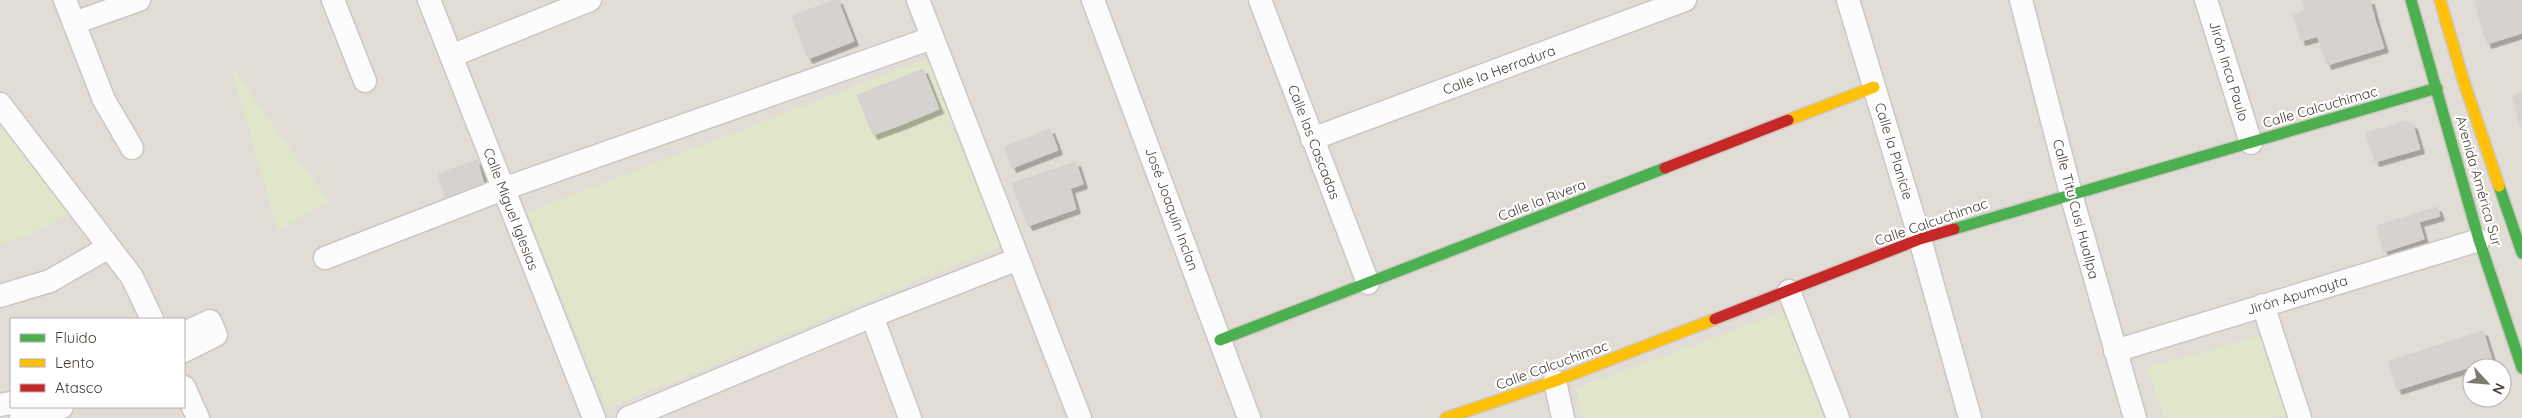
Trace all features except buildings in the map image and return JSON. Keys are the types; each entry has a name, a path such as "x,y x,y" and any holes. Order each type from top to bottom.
{"street":[{"path":"65,0 104,100 132,148"},
{"path":"74,23 139,0"},
{"path":"333,0 366,81"},
{"name":"Calle Miguel Iglesias","path":"429,0 594,418"},
{"path":"451,56 590,0"},
{"path":"918,0 1080,418"},
{"name":"José Joaquín Inclan","path":"1093,0 1249,418"},
{"name":"Calle las Cascadas","path":"1260,0 1368,283"},
{"name":"Calle la Herradura","path":"1312,139 1685,0"},
{"name":"Calle la Planicie","path":"1848,0 1920,239 1970,418"},
{"name":"Calle Titu Cusi Huallpa","path":"2021,0 2071,194 2135,418"},
{"name":"Jirón Inca Paulo","path":"2206,0 2251,143"},
{"name":"Avenida América Sur","path":"2411,0 2479,240 2522,368"},
{"name":"Avenida América Sur","path":"2440,0 2463,79 2522,254"},
{"path":"325,258 503,189 932,38"},
{"name":"Calle la Rivera","path":"1220,340 1874,87"},
{"name":"Calle Calcuchimac","path":"1446,418 1555,381 1920,239 2437,88"},
{"path":"0,104 132,277 152,318"},
{"name":"Jirón Apumayta","path":"2115,351 2479,240"},
{"path":"0,296 26,290 50,281 109,247"},
{"path":"628,418 872,316 1018,259"},
{"path":"1789,291 1838,418"},
{"path":"2263,305 2300,418"},
{"path":"872,316 910,418"},
{"path":"185,333 210,321 216,335 185,350"},
{"path":"1555,381 1563,418"},
{"path":"185,389 198,418"},
{"path":"21,418 58,408"}],"shaded area":[{"path":"0,0 2522,0 2522,418 0,418"},
{"path":"869,333 901,418 677,418"}],"green space":[{"path":"936,55 1002,246 607,409 527,212"},
{"path":"231,67 329,201 278,231"},
{"path":"0,121 68,214 32,234 0,244"},
{"path":"1788,310 1830,418 1582,418 1576,388"},
{"path":"2267,334 2291,413 2276,418 2164,418 2147,367"}],"traffic: fast":[{"path":"2411,0 2479,240 2522,368"},
{"path":"1954,229 2437,88"},
{"path":"1220,340 1665,168"},
{"path":"2499,186 2522,253"}],"traffic: slow":[{"path":"2440,0 2463,79 2499,186"},
{"path":"1788,120 1874,87"},
{"path":"1446,418 1555,381 1715,319"}],"traffic: jam":[{"path":"1665,168 1788,120"},
{"path":"1715,319 1920,239 1954,229"}]}
